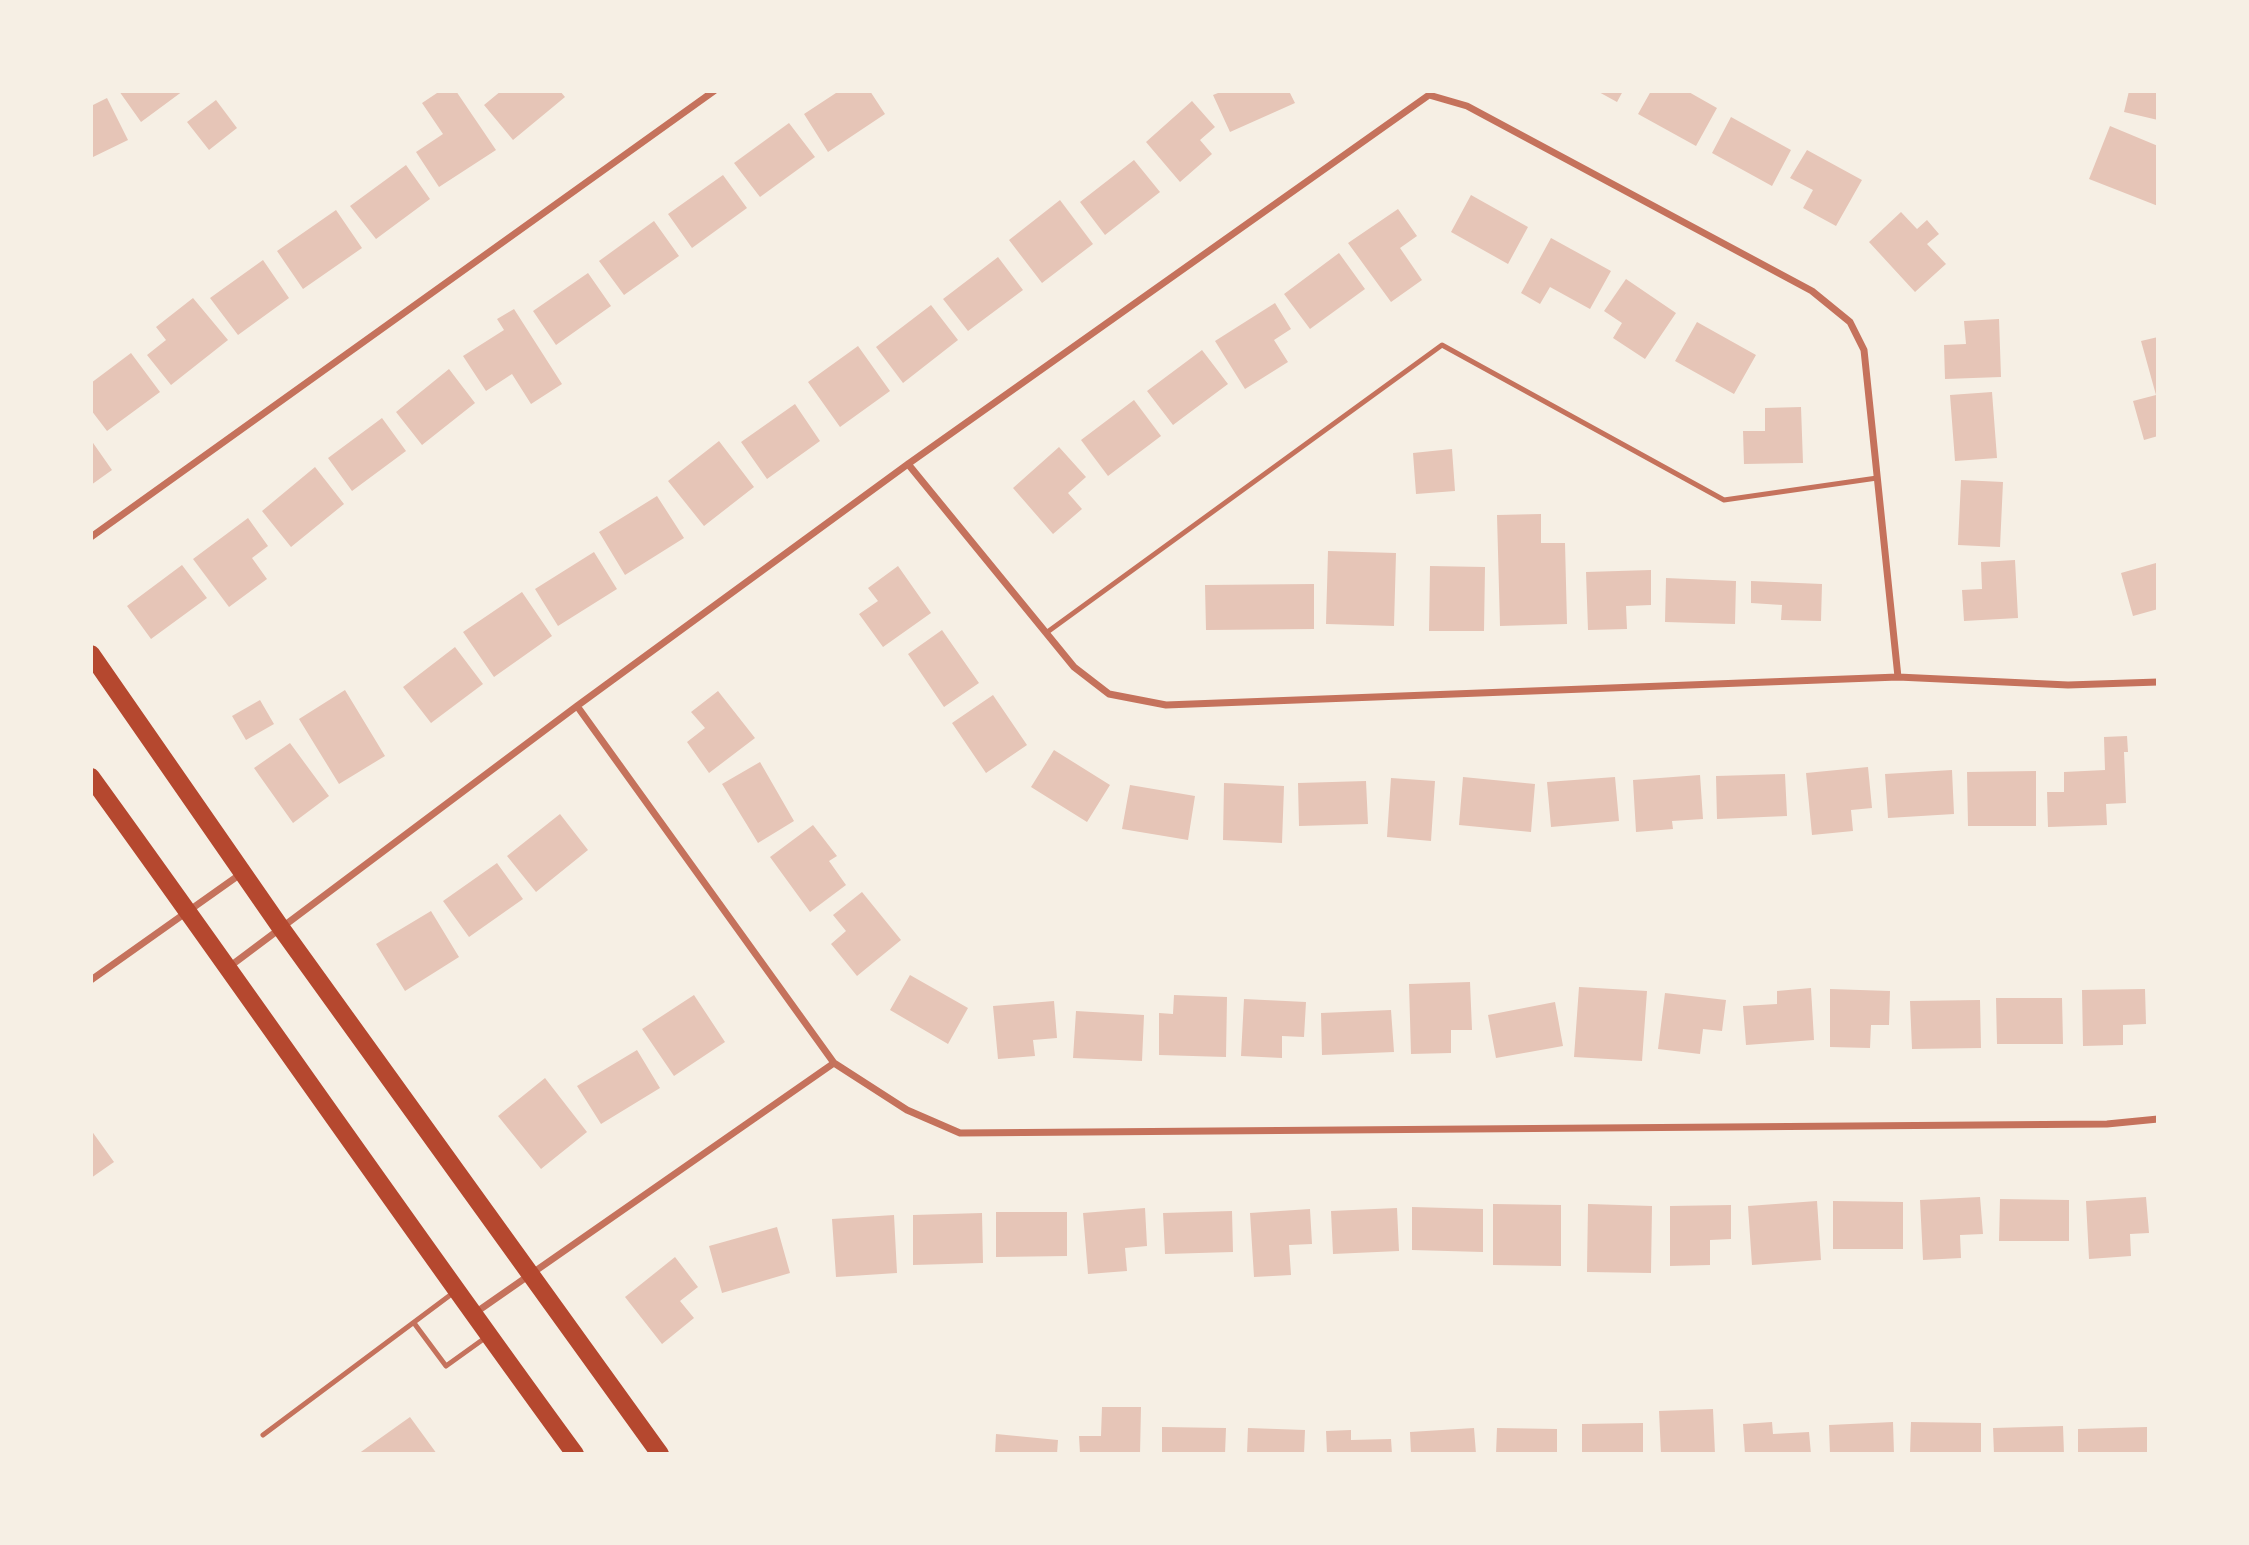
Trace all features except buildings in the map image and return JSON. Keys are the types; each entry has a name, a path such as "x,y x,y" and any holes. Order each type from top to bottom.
{"main road":[{"path":"91,654 281,928 660,1454"},
{"path":"91,777 229,967 488,1336 575,1454"}],"street":[{"path":"91,537 714,91"},
{"path":"229,967 577,706 908,464 1429,95 1467,106 1752,259 1812,292 1850,322 1864,350 1898,677"},
{"path":"908,464 1074,667 1109,694 1166,705 1898,677 2067,685 2158,682"},
{"path":"577,706 834,1063 907,1110 960,1133 2107,1125 2158,1119"},
{"path":"91,980 242,873"},
{"path":"473,1315 834,1063"}],"lane":[{"path":"1046,634 1442,345 1724,500 1877,478"},
{"path":"263,1436 456,1291"},
{"path":"414,1323 446,1366 488,1336"}]}
